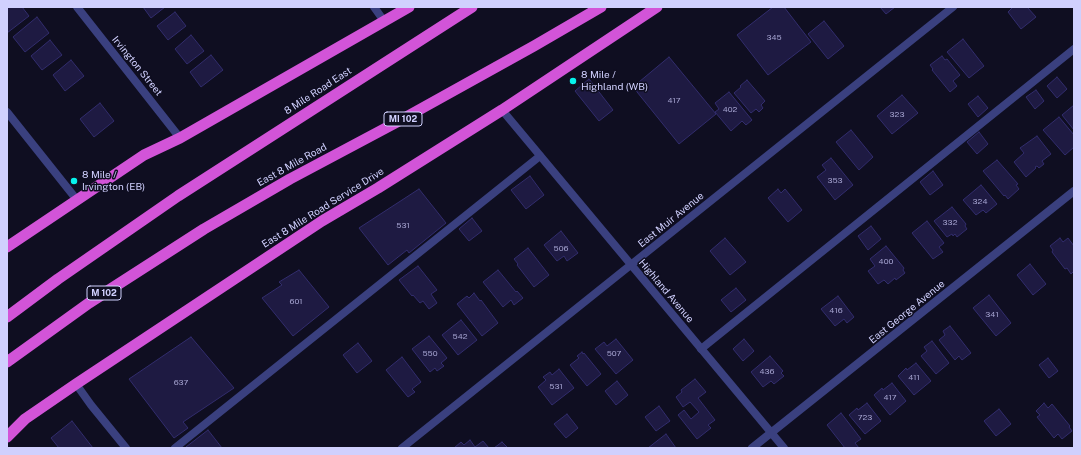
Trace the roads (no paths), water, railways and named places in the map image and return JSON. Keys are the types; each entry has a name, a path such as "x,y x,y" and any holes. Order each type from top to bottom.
{"highway":[{"path":"7,247 144,155 180,138 409,7"},
{"name":"8 Mile Road East","path":"7,317 58,279 178,196 472,7"},
{"name":"East 8 Mile Road","path":"7,362 89,303 204,229 290,179 399,121 601,7"},
{"name":"East 8 Mile Road Service Drive","path":"7,437 25,419 76,384 322,221 378,188 502,110 657,7"},
{"path":"7,428 25,419"}],"street":[{"name":"Irvington Street","path":"77,7 180,138"},
{"path":"374,7 384,21"},
{"name":"East Muir Avenue","path":"402,448 953,7"},
{"path":"701,349 1074,49"},
{"name":"Highland Avenue","path":"502,110 784,448"},
{"path":"7,112 77,200"},
{"path":"175,448 540,156"},
{"name":"East George Avenue","path":"752,448 1074,191"},
{"path":"76,384 126,448"}],"place":[{"name":"8 Mile / Highland (WB)","path":"573,81"},
{"name":"8 Mile / Irvington (EB)","path":"74,181"}]}
